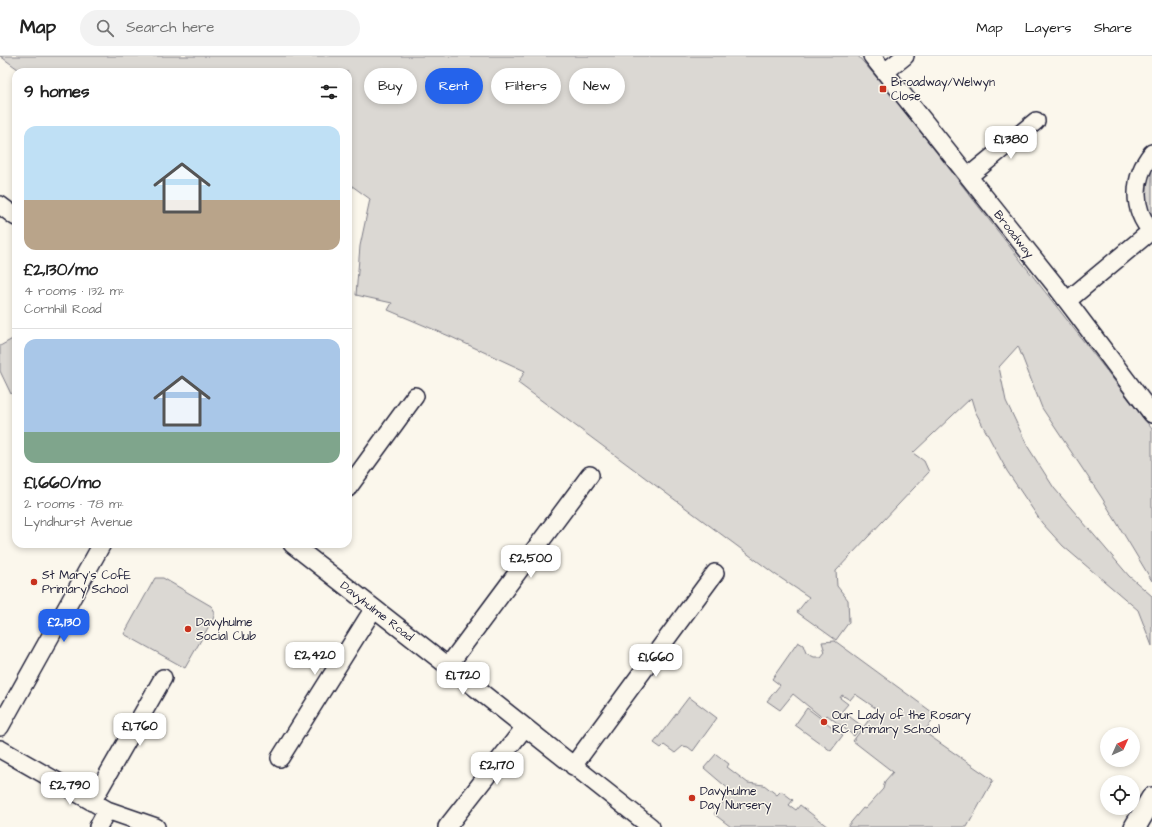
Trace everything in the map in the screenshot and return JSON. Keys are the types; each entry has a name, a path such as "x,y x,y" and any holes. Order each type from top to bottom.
{"main road":[{"path":"1135,827 1152,798"}],"street":[{"name":"Broadway","path":"872,56 969,176 1152,414"},
{"path":"885,72 905,56"},
{"path":"969,176 1036,121"},
{"path":"1067,302 1151,232 1141,217 1136,200 1138,181 1143,167 1152,153"},
{"path":"352,483 415,396"},
{"path":"448,666 590,475"},
{"path":"0,727 100,548"},
{"name":"Davyhulme Road","path":"301,548 374,608 651,827"},
{"path":"573,766 715,573"},
{"path":"280,758 374,608"},
{"path":"92,802 163,678"},
{"path":"446,827 525,727"},
{"path":"0,749 107,810 156,827"},
{"path":"98,827 107,810"}],"shaded area":[{"path":"0,56 858,56 891,94 1152,429 1152,581 1102,498 1042,408 1018,346 999,367 1006,401 1028,447 1054,488 1129,576 1152,596 1152,646 1138,610 1063,546 1042,523 1007,471 975,411 971,398 913,453 924,461 929,472 836,571 837,586 848,600 849,622 836,640 797,612 809,597 776,575 518,383 525,371 388,310 392,303 356,295 360,246 370,199 352,186 352,68 16,68"},
{"path":"1152,169 1152,216 1145,199 1145,193 1147,180"},
{"path":"12,339 11,394 0,371 0,346"},
{"path":"155,578 163,578 211,606 214,611 213,619 185,668 124,634"},
{"path":"835,641 936,715 924,732 993,780 967,827 847,827 863,808 865,809 883,789 885,781 893,772 853,741 877,709 855,694 850,700 842,695 840,698 848,704 842,711 862,726 854,736 827,715 824,719 793,694 780,710 767,701 780,685 772,679 798,642 803,645 806,653 814,657 821,657 825,652 822,642"},
{"path":"689,697 717,718 693,751 688,747 683,746 675,753 664,745 661,748 654,743"},
{"path":"807,708 843,735 831,751 795,725"},
{"path":"716,754 729,764 727,767 748,783 764,785 777,795 781,791 793,800 789,805 796,810 800,805 828,827 731,827 714,814 731,791 704,768"}],"place":[{"name":"Broadway/Welwyn Close","path":"883,89"},
{"name":"St Mary's CofE Primary School","path":"34,582"},
{"name":"Davyhulme Social Club","path":"188,629"},
{"name":"Our Lady of the Rosary RC Primary School","path":"824,722"},
{"name":"Davyhulme Day Nursery","path":"692,798"}]}
